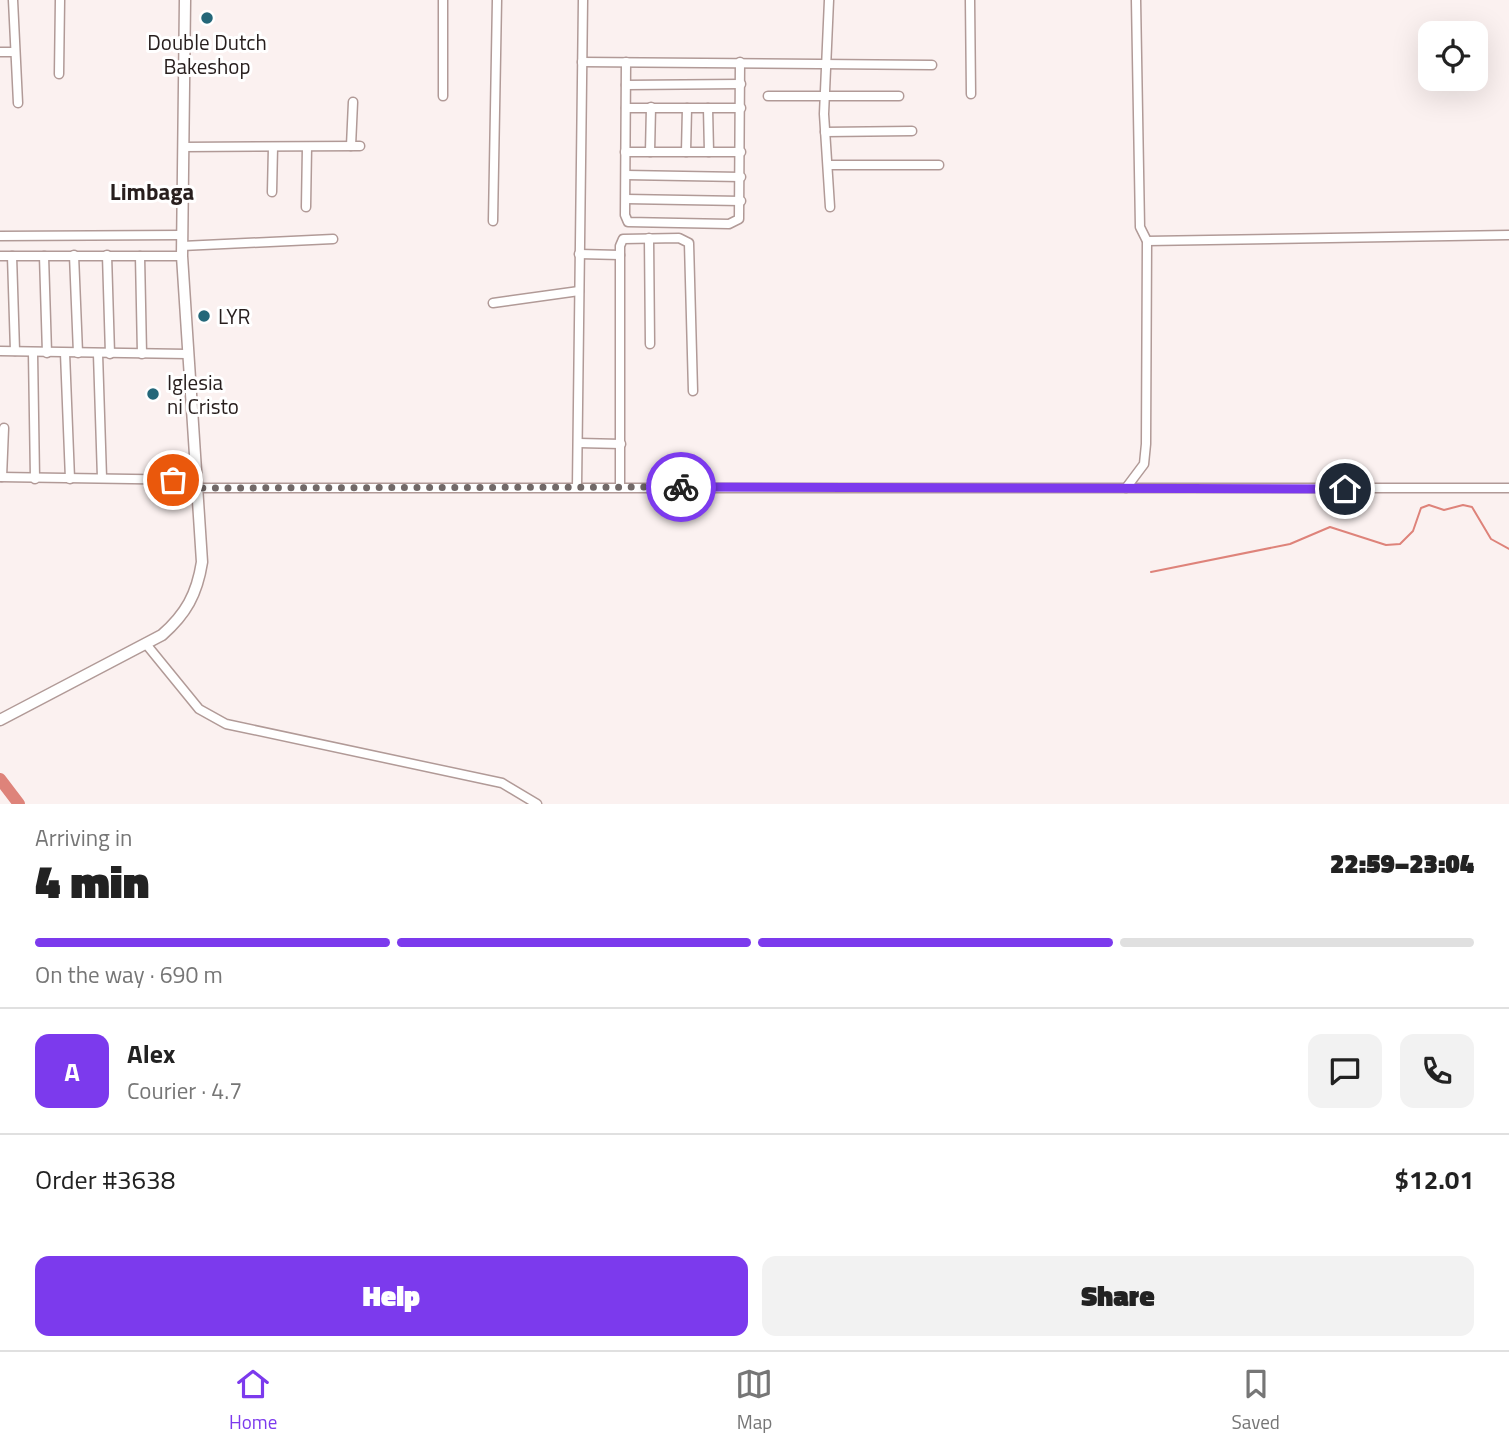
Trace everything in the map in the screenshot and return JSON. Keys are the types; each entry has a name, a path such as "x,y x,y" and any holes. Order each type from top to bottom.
{"main road":[{"path":"0,720 146,643 179,620 199,585 202,562 182,246 185,0"}],"street":[{"path":"13,0 18,103"},
{"path":"59,74 60,0"},
{"path":"443,0 443,96"},
{"path":"494,221 497,0"},
{"path":"577,487 583,0"},
{"path":"829,0 825,132 830,207"},
{"path":"970,0 971,94"},
{"path":"1126,488 1144,464 1146,444 1147,241 1140,227 1136,0"},
{"path":"0,52 15,52"},
{"path":"582,62 932,65"},
{"path":"626,62 625,152 628,222 644,225 733,224 739,219 740,62"},
{"path":"626,85 741,85"},
{"path":"768,96 899,96"},
{"path":"183,148 356,146 353,102"},
{"path":"650,107 650,152"},
{"path":"626,108 741,108"},
{"path":"686,152 687,108"},
{"path":"708,108 709,152"},
{"path":"825,132 912,131"},
{"path":"306,207 307,146"},
{"path":"272,192 273,148"},
{"path":"625,152 741,152"},
{"path":"828,165 939,165"},
{"path":"626,176 741,177"},
{"path":"626,199 741,201"},
{"path":"1147,241 1509,235"},
{"path":"0,236 182,246 333,239"},
{"path":"649,238 650,344"},
{"path":"620,486 620,255 623,239 684,238 689,243 693,391"},
{"path":"0,256 140,256 182,246"},
{"path":"579,254 620,255"},
{"path":"74,255 78,353"},
{"path":"107,255 110,354"},
{"path":"12,256 15,351"},
{"path":"44,256 47,353"},
{"path":"140,256 142,354"},
{"path":"493,303 579,291"},
{"path":"0,351 187,354"},
{"path":"33,353 35,478"},
{"path":"65,353 70,479"},
{"path":"98,354 102,478"},
{"path":"4,428 1,477 102,478 197,484 577,487 1509,488"},
{"path":"579,443 621,444"},
{"path":"146,643 198,709 218,721 253,732 502,783 537,804"}],"waterway":[{"path":"1151,572 1290,544 1330,527 1386,545 1400,544 1413,531 1421,508 1429,505 1444,510 1463,505 1472,507 1491,539 1509,549"},
{"path":"0,779 19,804"}],"way so far":[{"path":"173,480 197,480 197,488 681,487"}],"place":[{"name":"Double Dutch Bakeshop","path":"207,18"},
{"name":"LYR","path":"204,316"},
{"name":"Iglesia ni Cristo","path":"153,394"}],"district":[{"name":"Limbaga","path":"152,191"}],"route":[{"path":"681,487 1345,489"}]}
